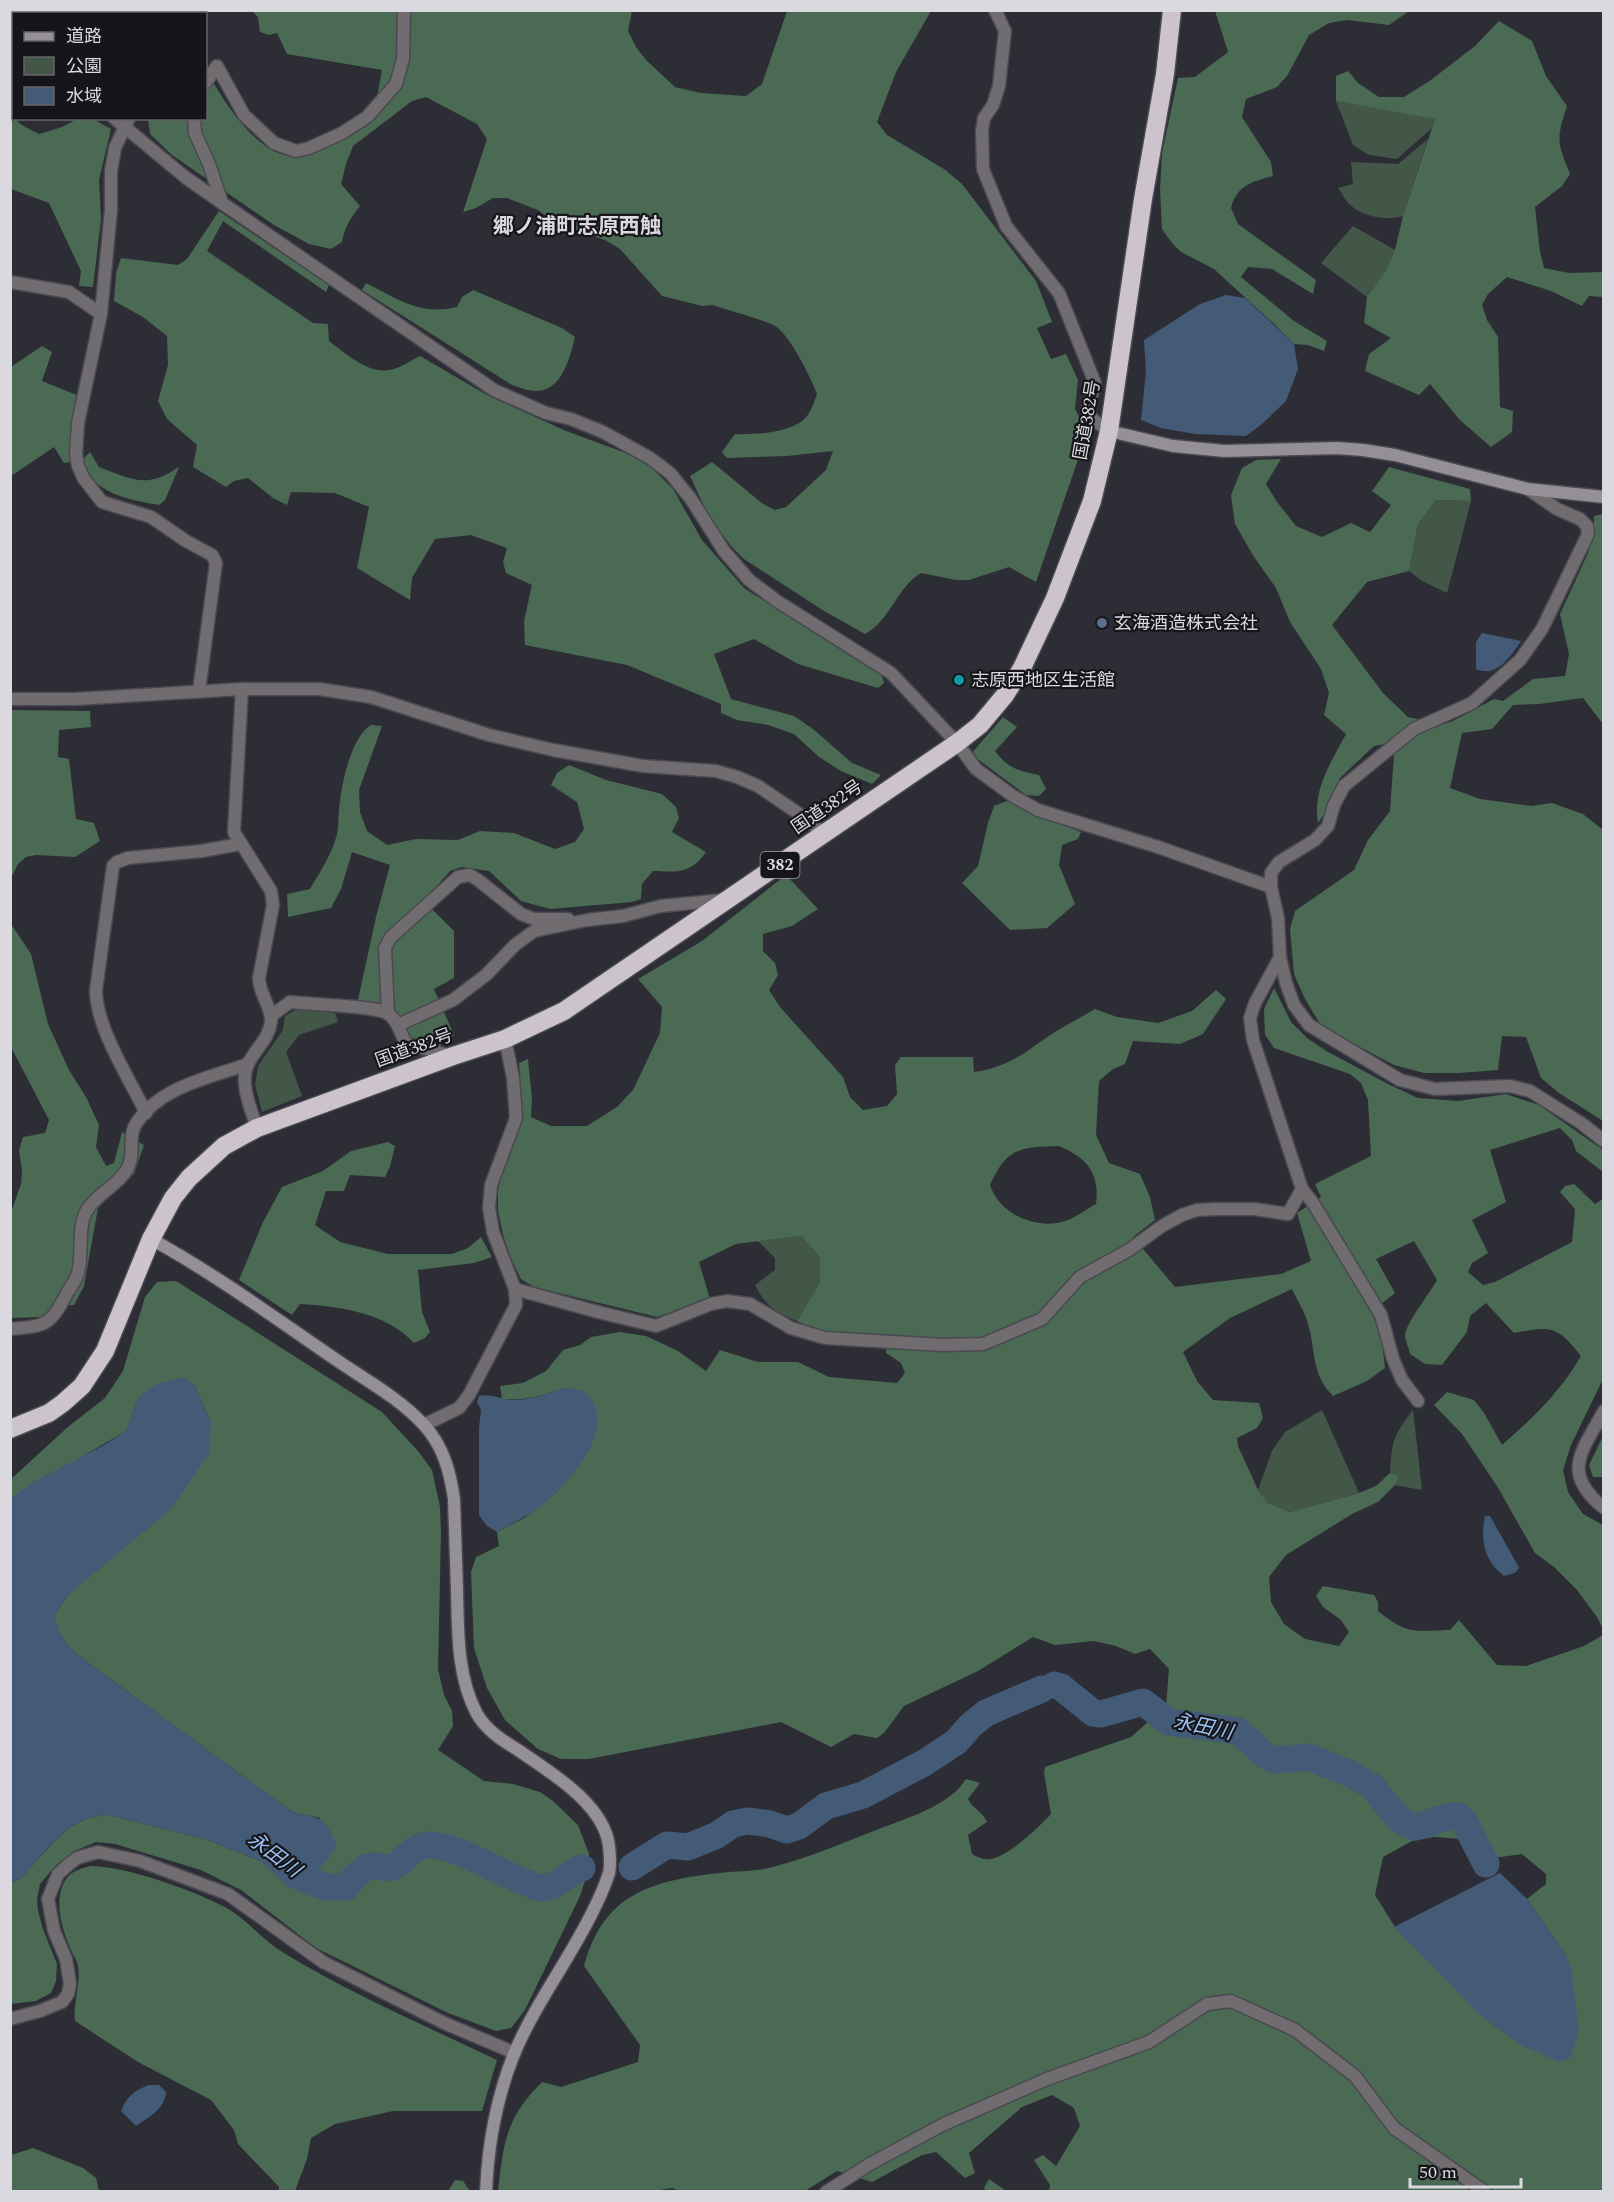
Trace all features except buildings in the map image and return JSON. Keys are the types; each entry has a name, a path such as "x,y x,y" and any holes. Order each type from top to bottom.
{"highway":[{"name":"国道382号","path":"10,1429 32,1422 63,1403 82,1386 96,1368 152,1239 173,1198 189,1178 224,1146 257,1128 505,1039 564,1011 957,743 980,725 1005,695 1022,668 1039,633 1092,501 1109,431 1143,199 1165,74 1172,10"}],"street":[{"path":"207,81 218,66 244,115 274,143 296,151 309,148 342,133 367,117 396,84 403,59 404,10"},
{"path":"995,10 1005,31"},
{"path":"1006,10 999,86 993,105 984,118 982,131 984,169 1006,226 1059,293 1095,383 1088,408 1091,418 1109,431 1173,446 1224,451 1337,448 1363,450 1395,455 1528,489 1604,497"},
{"path":"194,120 195,134 209,164 222,203"},
{"path":"199,691 216,563 212,555 186,541 151,517 102,502 84,479 76,454 78,423 101,314 111,210 111,171 114,148 122,121 185,177 494,390 546,413 571,419 603,432 650,458 670,473 691,499 724,551 749,580 777,602 891,673 957,743 976,770 1013,796 1038,810 1158,847 1270,887"},
{"path":"10,282 69,292 101,314"},
{"path":"1528,489 1557,509 1580,519 1587,526 1588,534 1542,629 1521,660 1472,703 1414,729 1344,786 1334,805 1328,825 1315,840 1280,862 1271,873 1270,887 1278,918 1280,957 1294,1005 1309,1025 1400,1080 1435,1089 1510,1086 1530,1091 1581,1123 1604,1141"},
{"path":"242,689 234,832 271,891 273,905 259,978 259,987 271,1016 270,1027 248,1064 245,1078 247,1095 257,1128"},
{"path":"10,699 75,699 242,689 319,689 370,697 489,735 552,750 643,766 717,771 758,786 808,820 824,835"},
{"path":"146,1113 104,1027 96,1005 112,866 128,858 202,851 240,844"},
{"path":"388,1014 385,948 391,937 458,876 470,875 521,914 534,919 587,920"},
{"path":"398,1025 453,1000 486,975 515,945 534,931 587,920 623,916 661,906 728,900"},
{"path":"1280,957 1255,1003 1250,1018 1253,1040 1302,1189 1313,1203 1381,1316 1393,1359 1402,1380 1418,1401"},
{"path":"271,1016 290,1002 372,1010 388,1014 398,1025 399,1034 407,1044 453,1056"},
{"path":"424,1425 459,1408 469,1395 516,1305 515,1289 493,1232 489,1208 491,1185 516,1118 513,1078 505,1039"},
{"path":"10,1329 39,1326 50,1320 60,1307 78,1273 79,1247 87,1210 116,1182 130,1164 131,1133 137,1122 165,1095 195,1081 248,1064"},
{"path":"515,1289 656,1326 711,1304 727,1301 750,1304 791,1328 825,1338 944,1345 983,1344 1042,1319 1080,1276 1129,1250 1162,1226 1182,1215 1197,1210 1216,1209 1254,1209 1288,1214 1302,1189"},
{"path":"152,1239 181,1255 390,1397 424,1425 447,1461 451,1479 454,1499 458,1635 464,1678 471,1700 478,1714 494,1734 546,1770 585,1801 604,1827 609,1843 609,1871 605,1886 515,2054 496,2110 488,2152 486,2192"},
{"path":"1604,1411 1577,1466 1581,1485 1604,1508"},
{"path":"10,2019 40,2012 62,2002 68,1994 70,1984 66,1959 54,1931 48,1899 58,1874 77,1858 98,1852 141,1861 228,1894 323,1962 444,2023 515,2054"},
{"path":"826,2192 870,2164 942,2125 1047,2079 1149,2042 1207,2004 1231,2001 1295,2030 1354,2076 1394,2128 1485,2192"}],"green space":[{"path":"11,10 24,12 12,12 12,120 16,120 39,134 75,120 95,120 111,129 99,180 101,219 93,287 79,286 81,271 49,203 11,189"},
{"path":"252,11 632,11 628,31 636,47 647,61 675,87 701,93 746,96 762,84 787,11 931,11 896,72 877,122 887,135 944,169 962,184 1036,281 1052,322 1037,328 1051,359 1066,354 1078,380 1075,409 1082,422 1083,445 1036,582 1009,567 969,580 956,580 921,573 905,587 881,621 865,634 824,611 744,559 709,517 690,476 712,462 763,504 775,510 786,507 826,470 833,451 787,456 727,458 722,452 735,434 763,433 784,429 801,422 809,414 817,394 787,338 769,323 713,305 702,306 662,296 620,249 605,240 553,222 538,210 507,198 493,198 476,208 463,212 487,139 477,124 426,97 412,101 353,146 341,184 360,206 348,223 342,242 331,249 309,244 274,225 172,155 150,134 148,120 207,120 207,73 223,99 246,128 274,151 289,156 305,156 325,148 348,135 387,105 377,97 382,70 287,54 277,33 269,35 260,32 258,17"},
{"path":"1215,11 1409,11 1389,25 1347,20 1329,23 1309,35 1287,76 1277,87 1246,99 1242,117 1271,162 1273,176 1241,189 1231,208 1238,224 1316,280 1313,294 1272,269 1248,267 1241,277 1294,321 1327,341 1324,351 1308,345 1294,344 1214,269 1181,252 1162,229 1160,190 1162,153 1178,78 1195,77 1228,52"},
{"path":"1499,21 1532,41 1546,76 1567,106 1561,126 1560,147 1570,174 1562,186 1535,207 1544,268 1569,273 1603,272 1604,297 1589,296 1582,306 1551,291 1507,277 1488,294 1482,305 1487,320 1498,337 1500,407 1513,411 1512,432 1491,447 1460,420 1430,384 1419,395 1365,371 1369,354 1391,338 1364,323 1367,297 1385,272 1395,250 1403,216 1435,119 1336,101 1336,76 1348,71 1358,83 1379,97 1404,97 1431,80 1475,46"},
{"path":"1336,101 1435,118 1432,128 1397,159 1369,155 1353,145"},
{"path":"1428,139 1403,216 1382,218 1361,212 1349,204 1338,188 1353,184 1351,162 1398,164"},
{"path":"219,211 329,285 326,292 223,221 207,251 313,323 328,324 329,341 357,362 373,369 389,370 420,356 487,395 566,431 626,453 651,467 673,489 702,540 744,588 882,676 884,683 878,688 798,664 754,639 714,654 731,699 794,716 813,729 852,763 881,775 872,784 841,771 819,757 794,734 768,725 737,720 721,713 721,704 627,665 525,645 524,621 532,585 506,573 503,562 507,548 471,535 435,539 412,578 410,600 357,568 369,507 335,493 291,492 287,505 273,498 248,478 234,481 226,487 193,467 197,445 167,419 158,401 168,365 167,336 143,317 114,301 116,273 121,258 178,265 187,259"},
{"path":"1353,226 1395,250 1385,272 1367,297 1321,263"},
{"path":"366,283 410,304 432,309 457,307 462,297 473,290 562,328 575,337 567,363 558,380 544,390 532,391 512,385 362,290"},
{"path":"42,346 52,352 42,381 79,396 72,462 64,463 54,447 11,476 11,367"},
{"path":"90,452 99,467 131,479 158,478 179,467 165,500 159,505 141,502 104,489 90,477 83,459"},
{"path":"1281,459 1266,484 1296,526 1322,537 1351,523 1370,532 1391,505 1372,491 1389,467 1470,489 1471,501 1436,500 1418,524 1409,571 1367,582 1332,625 1383,693 1408,717 1441,724 1451,722 1494,699 1503,701 1533,679 1565,676 1569,654 1560,614 1588,553 1594,530 1594,516 1603,514 1603,724 1583,698 1513,705 1492,729 1462,733 1450,788 1480,799 1531,806 1552,803 1583,814 1603,830 1603,1121 1559,1093 1541,1078 1526,1037 1502,1036 1498,1070 1424,1073 1394,1065 1322,1027 1305,999 1294,974 1290,929 1295,911 1354,870 1368,840 1390,811 1394,754 1385,744 1374,746 1340,778 1328,809 1318,823 1320,788 1346,734 1324,715 1329,693 1321,669 1290,622 1276,588 1254,557 1235,524 1231,495 1242,468 1256,460"},
{"path":"1436,500 1471,501 1447,593 1422,581 1409,571 1418,524"},
{"path":"11,710 90,711 91,727 59,730 58,757 69,759 76,819 94,823 100,841 75,857 36,855 26,857 18,864 11,878"},
{"path":"1003,717 1017,727 995,751 1014,768 1039,775 1046,789 1039,796 1026,795 971,754"},
{"path":"371,725 382,726 359,790 360,812 367,831 387,845 416,839 458,840 480,831 514,833 555,849 575,842 584,829 577,802 551,785 557,773 569,765 606,780 662,794 676,807 679,818 672,832 706,852 689,868 676,871 653,871 642,884 641,899 632,902 550,909 521,901 489,871 462,867 450,871 424,901 454,931 454,978 434,989 454,1035 440,1045 407,1038 400,1019 391,1009 358,1000 390,865 352,852 341,889 331,908 288,917 287,894 310,889 332,849 337,834 341,793 349,760 358,739"},
{"path":"1007,801 1081,832 1078,839 1062,845 1059,865 1075,904 1047,928 1010,930 962,883 978,866 994,806"},
{"path":"786,875 818,909 792,926 763,934 763,951 775,963 778,975 769,990 780,1007 843,1077 850,1097 863,1110 887,1106 897,1094 895,1065 901,1057 973,1057 974,1072 985,1070 1015,1059 1095,1009 1117,1017 1158,1023 1192,1011 1216,990 1226,999 1203,1034 1180,1044 1133,1041 1125,1064 1113,1069 1099,1081 1096,1135 1109,1163 1140,1174 1150,1197 1155,1220 1133,1237 1175,1287 1281,1274 1311,1261 1297,1213 1321,1197 1315,1184 1371,1156 1368,1100 1361,1083 1350,1074 1274,1048 1265,1035 1264,1009 1274,988 1291,1022 1307,1038 1328,1052 1388,1084 1418,1098 1458,1101 1506,1094 1539,1105 1603,1150 1603,1172 1576,1151 1572,1140 1560,1128 1490,1150 1506,1202 1472,1220 1488,1253 1472,1263 1468,1272 1483,1285 1495,1282 1572,1242 1575,1209 1560,1192 1565,1186 1574,1184 1595,1204 1603,1199 1603,1379 1571,1445 1563,1470 1568,1492 1583,1514 1603,1525 1603,1629 1577,1590 1554,1567 1535,1553 1497,1486 1462,1434 1434,1405 1447,1392 1474,1400 1502,1445 1545,1404 1581,1356 1559,1333 1537,1329 1514,1333 1486,1303 1470,1316 1467,1332 1442,1365 1425,1364 1410,1354 1405,1335 1437,1280 1414,1241 1376,1259 1395,1293 1371,1312 1381,1333 1385,1368 1367,1381 1333,1396 1326,1388 1315,1362 1307,1320 1292,1289 1230,1318 1183,1352 1197,1381 1213,1400 1259,1403 1263,1418 1257,1428 1237,1438 1238,1446 1258,1490 1268,1503 1290,1512 1359,1493 1376,1486 1390,1473 1399,1476 1395,1485 1378,1502 1352,1514 1286,1555 1269,1577 1271,1602 1284,1624 1305,1639 1339,1646 1349,1632 1341,1620 1323,1607 1316,1596 1323,1586 1374,1595 1378,1602 1378,1611 1411,1630 1450,1630 1459,1620 1497,1665 1526,1666 1584,1646 1603,1635 1603,2191 1049,2191 1050,2185 1034,2160 1043,2155 1056,2166 1080,2126 1074,2108 1052,2095 1022,2107 969,2153 975,2173 965,2178 936,2152 922,2155 872,2182 837,2171 805,2191 682,2192 672,2188 647,2192 498,2191 508,2132 520,2108 542,2082 561,2087 638,2062 640,2045 584,1966 593,1940 605,1920 620,1905 637,1893 678,1879 762,1869 812,1855 927,1810 955,1792 966,1779 980,1783 968,1799 987,1822 968,1835 972,1854 985,1859 997,1857 1023,1841 1051,1814 1045,1767 1131,1737 1166,1706 1169,1669 1150,1649 1135,1654 1116,1646 1094,1641 1055,1645 1033,1637 978,1671 904,1706 884,1733 877,1738 854,1734 831,1747 781,1722 589,1759 561,1759 538,1749 505,1720 487,1688 474,1648 471,1572 476,1557 499,1546 497,1532 524,1518 557,1492 566,1388 535,1397 502,1399 500,1386 523,1383 546,1371 563,1350 580,1345 591,1337 620,1332 646,1336 678,1351 706,1371 720,1350 758,1362 798,1362 829,1377 897,1383 905,1373 901,1363 886,1353 885,1335 818,1331 797,1321 820,1282 820,1257 801,1236 736,1244 699,1262 710,1299 657,1317 534,1287 521,1279 511,1259 498,1211 498,1192 503,1162 518,1130 522,1112 519,1063 528,1059 532,1100 531,1117 551,1126 587,1126 617,1107 633,1090 660,1033 662,1007 638,979 702,941","holes":["1059,1146 1077,1156 1090,1168 1096,1184 1096,1204 1071,1219 1051,1224 1018,1217 1001,1204 990,1185 996,1172 1009,1156 1025,1149","1434,1837 1476,1840 1487,1859 1522,1854 1546,1874 1546,1884 1527,1899 1565,1953 1449,1982 1395,1927 1375,1895 1383,1857 1412,1841"]},
{"path":"10,919 31,954 48,1024 69,1070 86,1097 99,1125 96,1147 106,1166 114,1163 122,1132 144,1145 134,1174 98,1208 84,1286 74,1305 53,1307 41,1317 11,1318 11,1212 21,1184 19,1151 23,1137 45,1133 49,1120 11,1047"},
{"path":"299,1008 335,1013 338,1022 299,1035 286,1052 302,1096 262,1112 255,1085 258,1066 283,1030 285,1016"},
{"path":"388,1142 395,1146 385,1177 350,1175 344,1191 326,1191 315,1225 340,1242 388,1254 452,1254 468,1248 481,1237 492,1257 474,1263 418,1270 422,1312 430,1332 425,1338 414,1343 403,1333 376,1318 346,1309 300,1304 292,1315 239,1280 263,1222 282,1187 323,1171 351,1151"},
{"path":"801,1236 820,1257 820,1282 797,1321 772,1308 755,1285 775,1270 775,1258 758,1241"},
{"path":"176,1281 382,1412 418,1451 432,1470 440,1507 441,1532 438,1669 444,1695 452,1711 453,1726 438,1750 484,1781 513,1784 540,1792 578,1825 589,1854 587,1875 580,1896 525,2010 511,2028 496,2031 448,2013 316,1948 241,1890 201,1870 115,1844 96,1842 75,1851 56,1865 40,1884 37,1899 38,1911 57,1964 56,1981 51,1993 36,2001 11,2004 11,1882 23,1876 65,1831 74,1825 96,1816 109,1815 208,1840 295,1875 320,1818 292,1812 79,1656 63,1638 54,1616 68,1595 102,1565 211,1423 194,1384 139,1397 126,1431 11,1498 11,1479 69,1426 105,1398 123,1371 145,1297 157,1282"},
{"path":"1322,1410 1359,1493 1290,1512 1268,1503 1258,1490 1272,1451 1285,1432"},
{"path":"1413,1410 1422,1490 1395,1485 1399,1476 1390,1473 1395,1439"},
{"path":"1603,1436 1603,1477 1593,1477 1589,1465"},
{"path":"91,1866 142,1875 182,1888 217,1903 237,1915 277,1948 309,1968 497,2060 482,2111 393,2111 335,2124 311,2138 307,2159 295,2191 279,2191 279,2187 238,2144 234,2130 211,2100 138,2062 75,2021 78,1966 63,1929 59,1902 60,1893 69,1875"},
{"path":"33,2148 83,2168 96,2178 99,2191 11,2191 11,2155"},
{"path":"989,2179 1006,2191 986,2191 984,2188"},
{"path":"455,2180 463,2181 470,2191 448,2191"}],"water":[{"path":"1226,295 1245,298 1294,344 1298,369 1286,401 1246,436 1195,434 1161,428 1141,420 1146,371 1144,340 1200,304"},
{"path":"1482,633 1521,641 1502,664 1490,671 1484,671 1476,669 1476,642"},
{"path":"182,1377 194,1384 211,1423 209,1454 170,1510 68,1595 54,1616 63,1638 79,1656 292,1812 321,1820 329,1829 337,1846 327,1861 313,1874 295,1875 208,1840 109,1815 96,1816 65,1831 23,1876 11,1882 11,1498 35,1481 126,1431 139,1397 155,1385"},
{"path":"566,1388 586,1393 594,1404 597,1423 595,1436 589,1449 572,1476 551,1498 497,1532 487,1526 479,1515 481,1410 477,1402 479,1396 488,1395 520,1400"},
{"path":"1485,1516 1490,1516 1517,1564 1519,1568 1515,1573 1504,1576 1488,1557 1483,1533"},
{"path":"1500,1873 1527,1899 1565,1953 1571,1968 1579,2031 1570,2058 1560,2062 1521,2045 1482,2017 1394,1927"},
{"path":"149,2085 159,2085 166,2092 165,2098 156,2112 136,2126 121,2111 132,2094"}],"waterway":[{"name":"永田川","path":"1054,1685 1061,1687 1093,1713 1101,1714 1143,1702 1169,1722 1238,1731 1265,1755 1275,1760 1309,1757 1372,1786 1396,1816 1415,1827 1451,1816 1459,1816 1464,1821 1486,1864"},
{"name":"永田川","path":"632,1867 667,1845 688,1847 717,1835 733,1824 748,1821 770,1824 787,1830 799,1826 826,1806 863,1795 924,1763 956,1742 986,1713 1042,1689"},
{"name":"永田川","path":"269,1850 295,1875 324,1887 346,1887 366,1868 392,1867 418,1848 433,1845 459,1852 540,1888 553,1885 582,1868"}],"place":[{"name":"玄海酒造株式会社","path":"1102,623"},
{"name":"志原西地区生活館","path":"959,680"}],"district":[{"name":"郷ノ浦町志原西触","path":"577,227"}]}
